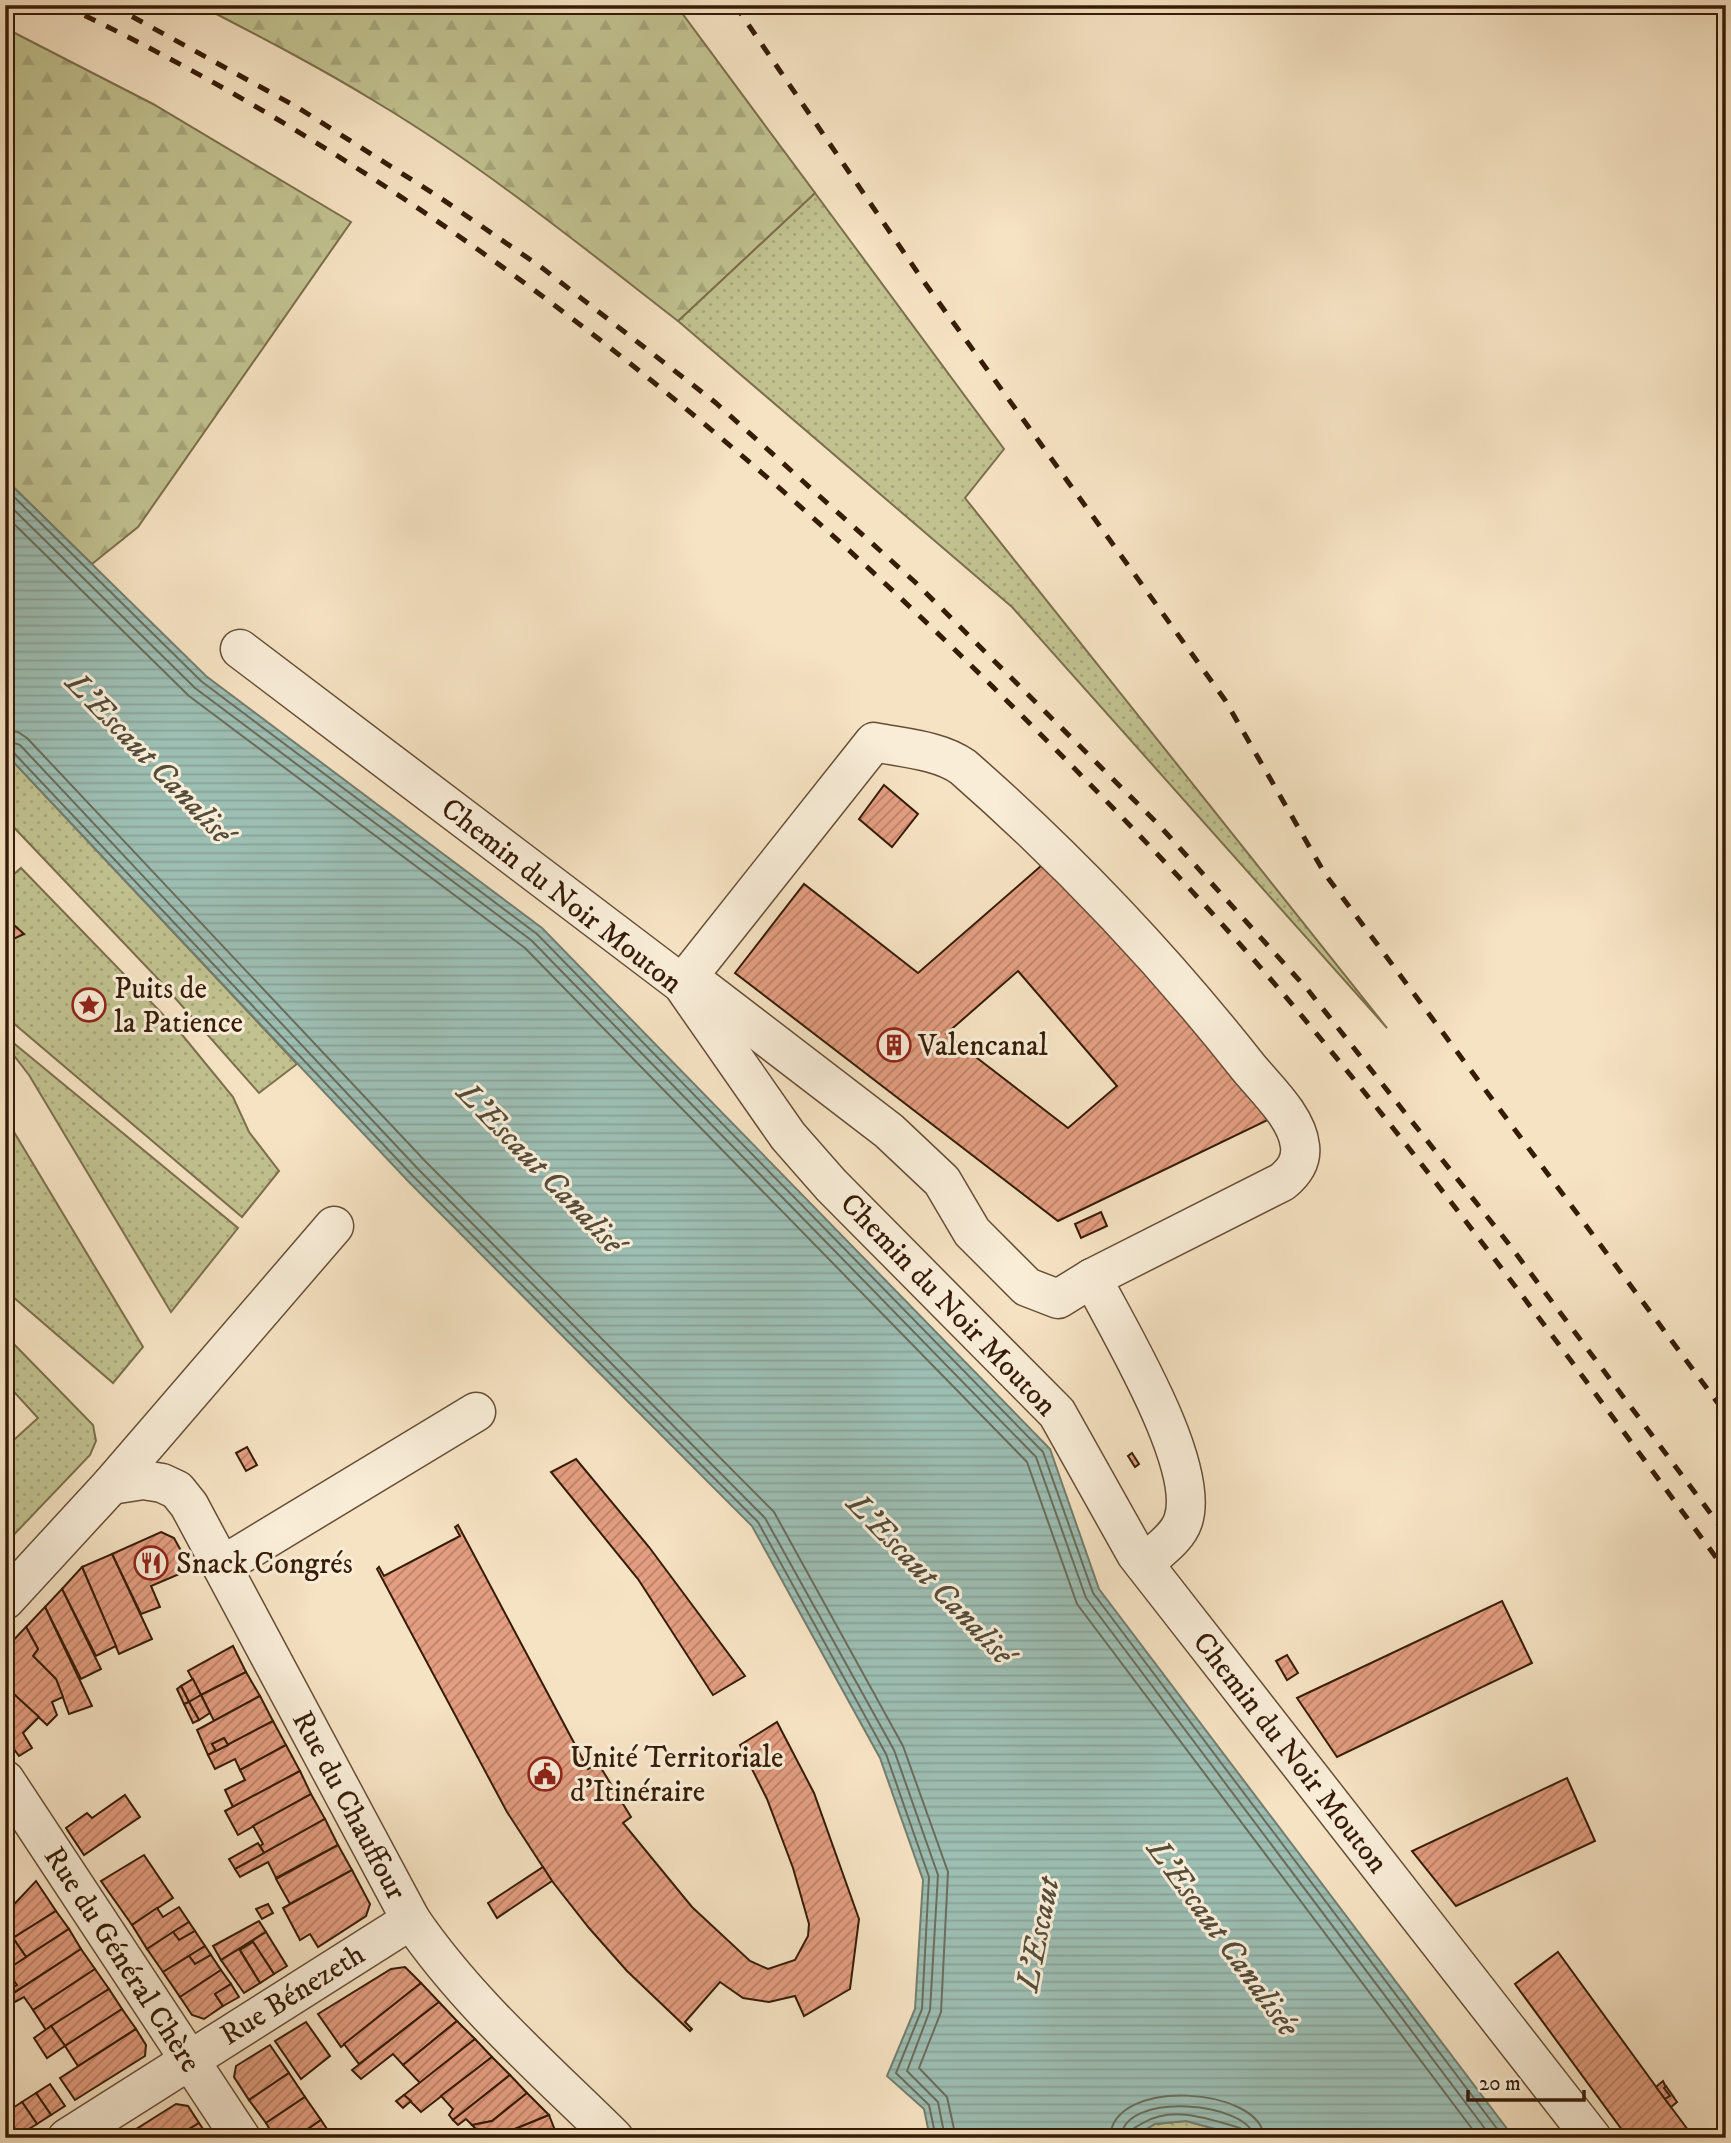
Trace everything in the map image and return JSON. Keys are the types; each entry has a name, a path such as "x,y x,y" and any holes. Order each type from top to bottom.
{"street":[{"name":"Chemin du Noir Mouton","path":"240,649 685,981 788,1136 831,1185 1068,1427 1123,1535 1144,1564 1592,2138"},
{"path":"874,742 952,759 1128,923 1168,967 1287,1115 1300,1148 1298,1163 1282,1182 1092,1278 1058,1299 1027,1287 972,1232 942,1181 890,1131 685,981 874,742"},
{"path":"5,1600 111,1485 334,1226"},
{"path":"1092,1278 1158,1408 1186,1484 1186,1511 1178,1532 1144,1564"},
{"path":"223,1565 476,1412"},
{"name":"Rue du Chauffour","path":"111,1485 153,1481 177,1490 189,1504 411,1920 442,1963 477,2002 614,2138"},
{"name":"Rue du Général Chère","path":"5,1780 241,2138"},
{"name":"Rue Bénezeth","path":"67,2138 411,1920"}],"green space":[{"path":"199,5 676,5 815,193 678,321 530,207 416,127 311,64"},
{"path":"5,28 153,104 351,222 138,527 92,564 5,479"},
{"path":"815,193 1004,449 965,498 1387,1028 1012,607 678,321"},
{"path":"5,753 297,1064 259,1093 160,981 5,818"},
{"path":"21,868 179,1031 233,1097 249,1132 279,1171 242,1217 5,1016 5,882"},
{"path":"5,1036 238,1228 171,1312 29,1075 5,1044"},
{"path":"5,1117 143,1347 113,1383 5,1290"},
{"path":"5,1335 93,1425 96,1441 90,1455 5,1544 5,1448 38,1418 5,1382"},
{"path":"1186,2121 1249,2138 1131,2138 1155,2124"}],"water":[{"path":"5,479 206,676 542,928 1050,1449 1099,1589 1514,2138 1249,2138 1186,2121 1155,2124 1131,2138 930,2138 924,2109 887,2076 915,2009 923,1880 880,1758 752,1526 408,1181 5,753"}],"building":[{"path":"884,785 918,814 892,847 859,819"},
{"name":"Valencanal","path":"1049,859 1272,1118 1058,1221 735,973 804,884 918,973","holes":["1018,971 1117,1086 1068,1128 946,1034"]},
{"path":"5,917 24,934 5,943"},
{"path":"1101,1212 1107,1226 1081,1238 1075,1224"},
{"path":"247,1447 257,1465 246,1471 236,1453"},
{"path":"1132,1453 1139,1464 1135,1467 1128,1456"},
{"name":"Unité Territoriale d'Itinéraire","path":"576,1459 649,1547 745,1676 713,1695 638,1579 551,1472"},
{"name":"Unité Territoriale d'Itinéraire","path":"458,1525 588,1769 598,1763 631,1817 623,1823 692,1907 750,1961 768,1969 795,1960 808,1936 809,1924 793,1868 767,1799 740,1745 777,1722 814,1793 859,1919 850,1989 804,2016 795,1996 769,2002 743,1998 720,1982 685,2022 692,2029 690,2031 627,1971 589,1928 552,1881 507,1812 377,1569 379,1567 384,1576 460,1536 455,1527"},
{"path":"161,1532 174,1538 191,1569 151,1586 160,1607 141,1614 112,1554"},
{"path":"112,1554 152,1639 119,1654 82,1567"},
{"path":"82,1567 116,1646 96,1656 62,1589"},
{"path":"62,1589 101,1669 81,1679 45,1607"},
{"path":"1502,1601 1532,1663 1337,1757 1297,1698"},
{"path":"45,1607 92,1706 69,1714 56,1679 33,1656 38,1649 26,1627"},
{"path":"26,1627 38,1649 33,1656 56,1679 63,1697 52,1702 57,1715 47,1725 5,1686 5,1649"},
{"path":"233,1646 246,1672 201,1695 188,1671"},
{"path":"1287,1655 1298,1673 1287,1680 1276,1661"},
{"path":"246,1672 260,1696 214,1721 201,1695"},
{"path":"193,1679 201,1695 189,1702 181,1686"},
{"path":"5,1686 39,1717 23,1733 32,1748 19,1756 5,1737"},
{"path":"181,1686 189,1702 184,1704 177,1689"},
{"path":"201,1695 210,1713 199,1720 189,1702"},
{"path":"260,1696 273,1721 228,1745 224,1738 212,1744 216,1751 208,1755 197,1730"},
{"path":"189,1702 199,1720 193,1723 184,1704"},
{"path":"273,1721 286,1745 240,1770 235,1759 215,1769 208,1755"},
{"path":"224,1738 228,1745 216,1751 212,1744"},
{"path":"286,1745 300,1771 233,1807 225,1790 245,1780 240,1770"},
{"path":"300,1771 311,1794 238,1835 225,1811"},
{"path":"1567,1778 1595,1841 1456,1906 1412,1851"},
{"path":"311,1794 325,1819 264,1853 260,1846 263,1844 253,1826"},
{"path":"125,1795 140,1817 84,1855 66,1828 87,1813 92,1818"},
{"path":"325,1819 338,1845 276,1878 268,1862 240,1877 235,1869"},
{"path":"258,1843 264,1853 235,1869 229,1859"},
{"path":"338,1845 352,1870 290,1904 276,1879"},
{"path":"144,1855 173,1898 132,1925 101,1881"},
{"name":"Unité Territoriale d'Itinéraire","path":"543,1867 552,1881 497,1918 488,1903"},
{"path":"352,1870 370,1904 366,1916 318,1947 310,1934 300,1940 283,1908"},
{"path":"36,1881 56,1911 13,1938 5,1927 5,1914"},
{"path":"268,1904 273,1913 262,1919 256,1909"},
{"path":"179,1907 189,1922 147,1949 132,1925 157,1908 163,1917"},
{"path":"56,1911 69,1929 26,1957 13,1938"},
{"path":"259,1921 266,1932 221,1960 213,1946"},
{"path":"189,1922 195,1931 179,1940 173,1932"},
{"path":"5,1927 13,1938 5,1943"},
{"path":"69,1929 81,1949 10,1995 7,1991 17,1985 6,1970"},
{"path":"195,1931 205,1946 163,1972 147,1949 173,1932 179,1940"},
{"path":"266,1932 287,1966 274,1974 253,1942 239,1949"},
{"path":"13,1938 26,1957 11,1967 5,1959 5,1943"},
{"path":"253,1942 274,1974 260,1983 240,1950"},
{"path":"205,1946 211,1955 195,1964 189,1956"},
{"path":"81,1949 95,1969 33,2010 24,1997 13,2003 8,1997"},
{"path":"239,1949 260,1983 244,1993 221,1960"},
{"path":"1558,1952 1694,2138 1628,2138 1515,1984"},
{"path":"211,1955 221,1970 180,1997 163,1972 189,1956 195,1964"},
{"path":"405,1967 421,1983 341,2047 318,2014 391,1969"},
{"path":"95,1969 109,1989 46,2030 33,2010"},
{"path":"221,1970 231,1984 215,1994 223,2006 204,2019 192,2015 180,1997"},
{"path":"421,1983 439,2002 359,2064 344,2044"},
{"path":"231,1984 239,1997 223,2006 215,1994"},
{"path":"109,1989 122,2009 65,2046 51,2026"},
{"path":"439,2002 457,2021 403,2065 393,2054 361,2079 352,2070"},
{"path":"122,2009 136,2029 78,2066 65,2046"},
{"path":"457,2021 475,2039 420,2083 403,2065"},
{"path":"306,2022 330,2056 301,2079 275,2041"},
{"path":"51,2026 65,2046 47,2058 34,2038"},
{"path":"136,2029 146,2045 145,2056 75,2100 60,2078"},
{"path":"475,2039 492,2057 421,2112 404,2095"},
{"path":"270,2045 289,2073 249,2100 234,2077 236,2066"},
{"path":"492,2057 510,2075 453,2120 449,2115 453,2109 441,2096"},
{"path":"289,2073 305,2097 266,2123 249,2100"},
{"path":"510,2075 527,2093 492,2121 472,2125 466,2119 458,2125 453,2120"},
{"path":"1663,2081 1670,2096 1665,2099 1656,2087"},
{"path":"50,2084 65,2106 51,2115 36,2093"},
{"path":"1666,2086 1677,2102 1671,2107 1665,2099 1670,2096 1664,2088"},
{"path":"36,2093 51,2115 37,2124 22,2102"},
{"path":"527,2093 549,2115 493,2138 485,2138 472,2125 492,2121"},
{"path":"404,2095 411,2101 403,2108 396,2101"},
{"path":"305,2097 321,2120 295,2138 275,2138 266,2123"},
{"path":"22,2102 37,2124 19,2135 5,2113"},
{"path":"176,2104 188,2106 199,2123 174,2138 122,2138"},
{"path":"549,2115 558,2138 493,2138"},
{"path":"321,2120 333,2138 295,2138"},
{"path":"199,2123 209,2138 174,2138"},
{"path":"5,2124 14,2138 5,2138"}],"railway":[{"path":"63,5 193,71 318,144 439,223 557,307 671,396 782,490 889,587 1110,805 1186,885 1296,1009 1461,1216 1726,1571"},
{"path":"111,5 297,107 439,197 541,267 716,403 915,582 1158,824 1308,990 1508,1243 1726,1534"},
{"path":"735,5 922,279 1225,700 1325,874 1726,1414"},
{"path":"1714,5 1726,22"}],"place":[{"name":"Puits de la Patience","path":"89,1005"},
{"name":"Valencanal","path":"894,1045"},
{"name":"Snack Congrés","path":"151,1563"},
{"name":"Unité Territoriale d'Itinéraire","path":"545,1774"}],"water label":[{"name":"L'Escaut Canalisé","path":"150,757"},
{"name":"L'Escaut Canalisé","path":"541,1167"},
{"name":"L'Escaut Canalisé","path":"931,1578"},
{"name":"L'Escaut","path":"1037,1934"},
{"name":"L'Escaut Canalisée","path":"1224,1937"}]}
